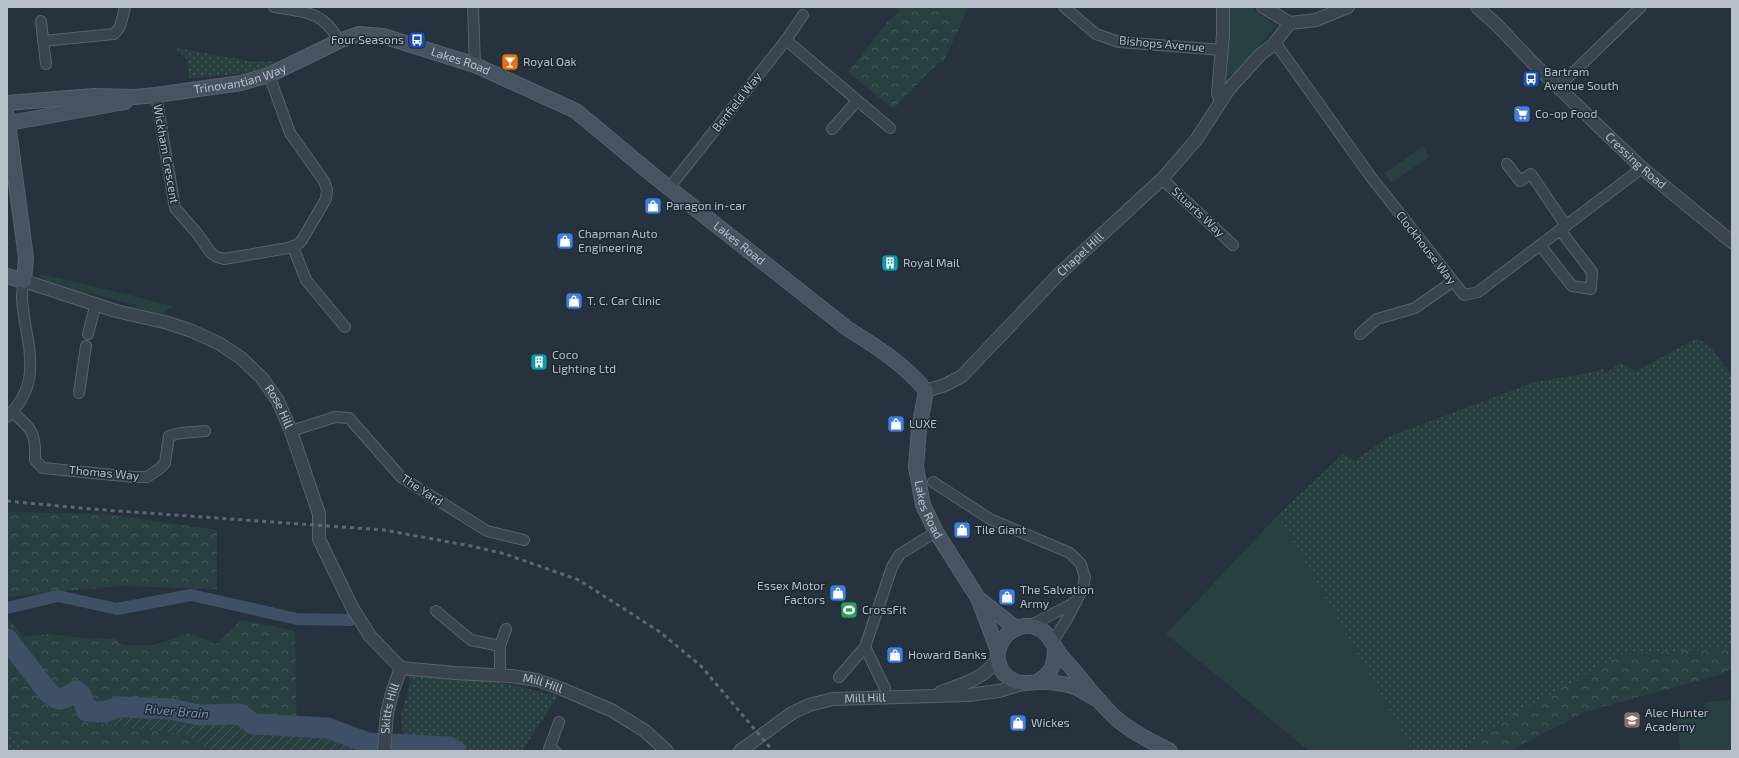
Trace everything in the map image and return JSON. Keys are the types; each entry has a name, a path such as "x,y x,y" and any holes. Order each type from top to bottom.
{"main road":[{"name":"Lakes Road","path":"340,41 359,34 383,36 475,65 576,111 670,188 848,328 916,377 926,391 919,430 916,467 924,505 936,532 978,598 998,655"},
{"name":"Trinovantian Way","path":"7,103 94,96 134,97 241,83 269,75 340,41"},
{"name":"Trinovantian Way","path":"8,119 123,102 134,97"},
{"path":"7,276 24,281 26,258 8,119"},
{"name":"Lakes Road","path":"978,598 1022,627"},
{"path":"1100,701 1070,685 1037,682 1022,684 1008,678 1000,667 998,655 1001,641 1008,633 1022,627 1040,629 1047,634 1054,645 1100,701 1124,724 1146,739 1170,751"},
{"path":"1037,682 1048,675 1054,665 1054,645"}],"street":[{"path":"44,41 114,34 120,27 124,7"},
{"path":"274,7 308,10 327,22 332,27 340,41"},
{"path":"473,7 475,65"},
{"name":"Bishops Avenue","path":"1064,7 1096,34 1119,42 1222,50"},
{"path":"1221,101 1218,93 1222,50 1223,7"},
{"path":"1263,7 1290,23 1316,20 1348,7"},
{"name":"Cressing Road","path":"1477,7 1642,168 1732,242"},
{"path":"1558,87 1641,7"},
{"name":"Benfield Way","path":"670,188 786,40 803,15"},
{"path":"41,20 46,64"},
{"name":"Chapel Hill","path":"926,391 945,385 962,376 1058,275 1162,179 1196,140 1229,89 1261,54 1273,45 1290,23"},
{"path":"786,40 890,128"},
{"name":"Clockhouse Way","path":"1273,45 1279,48 1371,177 1452,282 1464,295 1478,292 1642,168"},
{"path":"269,75 290,133 324,181 327,188 327,195 320,210 302,240 293,247 306,280 345,327"},
{"name":"Wickham Crescent","path":"156,95 175,208 196,232 211,253 217,257 224,258 293,247"},
{"path":"832,129 857,101"},
{"path":"1507,164 1520,181 1531,174 1563,228 1592,272 1591,289 1572,286 1540,245"},
{"name":"Stuarts Way","path":"1162,179 1233,244"},
{"path":"10,415 26,391 30,376 21,293 24,281"},
{"name":"Rose Hill","path":"24,281 116,311 180,327 226,348 241,358 268,386 278,401 291,431 319,514 319,538 354,609 370,636 401,668"},
{"path":"1360,334 1377,319 1415,308 1452,282"},
{"path":"88,334 96,304"},
{"path":"79,393 86,346"},
{"name":"Thomas Way","path":"10,415 28,426 35,441 35,460 43,468 134,477 147,477 159,470 165,463 169,436 181,433 205,431"},
{"name":"The Yard","path":"291,431 335,417 349,418 401,477 487,531 524,540"},
{"path":"933,482 990,519 1070,553 1080,564 1085,578 1083,588 1054,645"},
{"path":"838,677 865,647 892,566 900,554 936,532"},
{"path":"1022,627 1076,602"},
{"path":"436,611 471,640 500,646"},
{"path":"500,675 500,646 506,629"},
{"path":"865,647 885,688"},
{"name":"Mill Hill","path":"933,695 972,681 985,674 998,655"},
{"name":"Mill Hill","path":"401,668 500,675 537,680 614,711 645,731 667,751"},
{"name":"Skitts Hill","path":"384,751 387,713 392,690 401,668"},
{"name":"Mill Hill","path":"740,751 792,713 809,705 833,699 968,695 1022,684"},
{"path":"555,751 549,748 559,722"}],"green space":[{"path":"896,7 941,7 959,28 943,63 939,62 893,109 848,72 890,19 900,12"},
{"path":"941,7 965,7 967,10 959,28"},
{"path":"1227,7 1252,7 1256,12 1276,26 1235,73 1226,76 1228,66"},
{"path":"177,48 254,62 278,61 270,66 248,72 189,78 187,59"},
{"path":"1423,146 1429,157 1391,183 1385,173"},
{"path":"40,274 175,307 167,309 164,314 165,316 145,312 135,305 90,293 86,296 61,289 49,283"},
{"path":"1696,338 1710,346 1732,376 1732,648 1622,654 1493,727 1461,751 1413,751 1278,515 1343,454 1355,461 1388,437 1535,382 1603,369 1606,374 1620,362 1636,372"},
{"path":"7,512 106,514 217,530 217,589 120,586 7,597"},
{"path":"1278,515 1413,751 1309,751 1166,634"},
{"path":"1449,588 1732,627 1732,668 1722,674 1588,711 1509,751 1450,751"},
{"path":"7,620 9,620 23,637 49,634 83,638 115,639 123,645 154,645 190,633 216,644 241,620 295,631 297,751 23,751 7,725"},
{"path":"401,668 500,682 558,696 522,751 457,751 446,739 403,737 401,714 411,681"},
{"path":"1732,700 1732,751 1680,751 1676,713 1705,710 1705,702"},
{"path":"122,713 198,723 229,720 250,730 308,732 372,751 213,751 187,735 81,721"},
{"path":"7,725 23,751 7,751"}],"waterway":[{"path":"7,608 58,596 117,609 191,595 297,619 351,620"},
{"name":"River Brain","path":"7,639 52,696 62,699 76,691 81,695 87,711 105,712 118,707 124,707 171,709 199,715 240,714 253,724 328,728 368,743 449,747 456,751"}],"railway":[{"path":"7,501 91,509 384,530 471,546 505,554 579,580 660,632 701,666 773,751"}],"place":[{"name":"Four Seasons","path":"417,40"},
{"name":"Royal Oak","path":"510,62"},
{"name":"Bartram Avenue South","path":"1531,79"},
{"name":"Co-op Food","path":"1522,114"},
{"name":"Paragon in-car","path":"653,206"},
{"name":"Chapman Auto Engineering","path":"565,241"},
{"name":"Royal Mail","path":"890,263"},
{"name":"T. C. Car Clinic","path":"574,301"},
{"name":"Coco Lighting Ltd","path":"539,362"},
{"name":"LUXE","path":"896,424"},
{"name":"Tile Giant","path":"962,530"},
{"name":"Essex Motor Factors","path":"838,593"},
{"name":"The Salvation Army","path":"1007,597"},
{"name":"CrossFit","path":"849,610"},
{"name":"Howard Banks","path":"895,655"},
{"name":"Alec Hunter Academy","path":"1632,720"},
{"name":"Wickes","path":"1018,723"}]}
